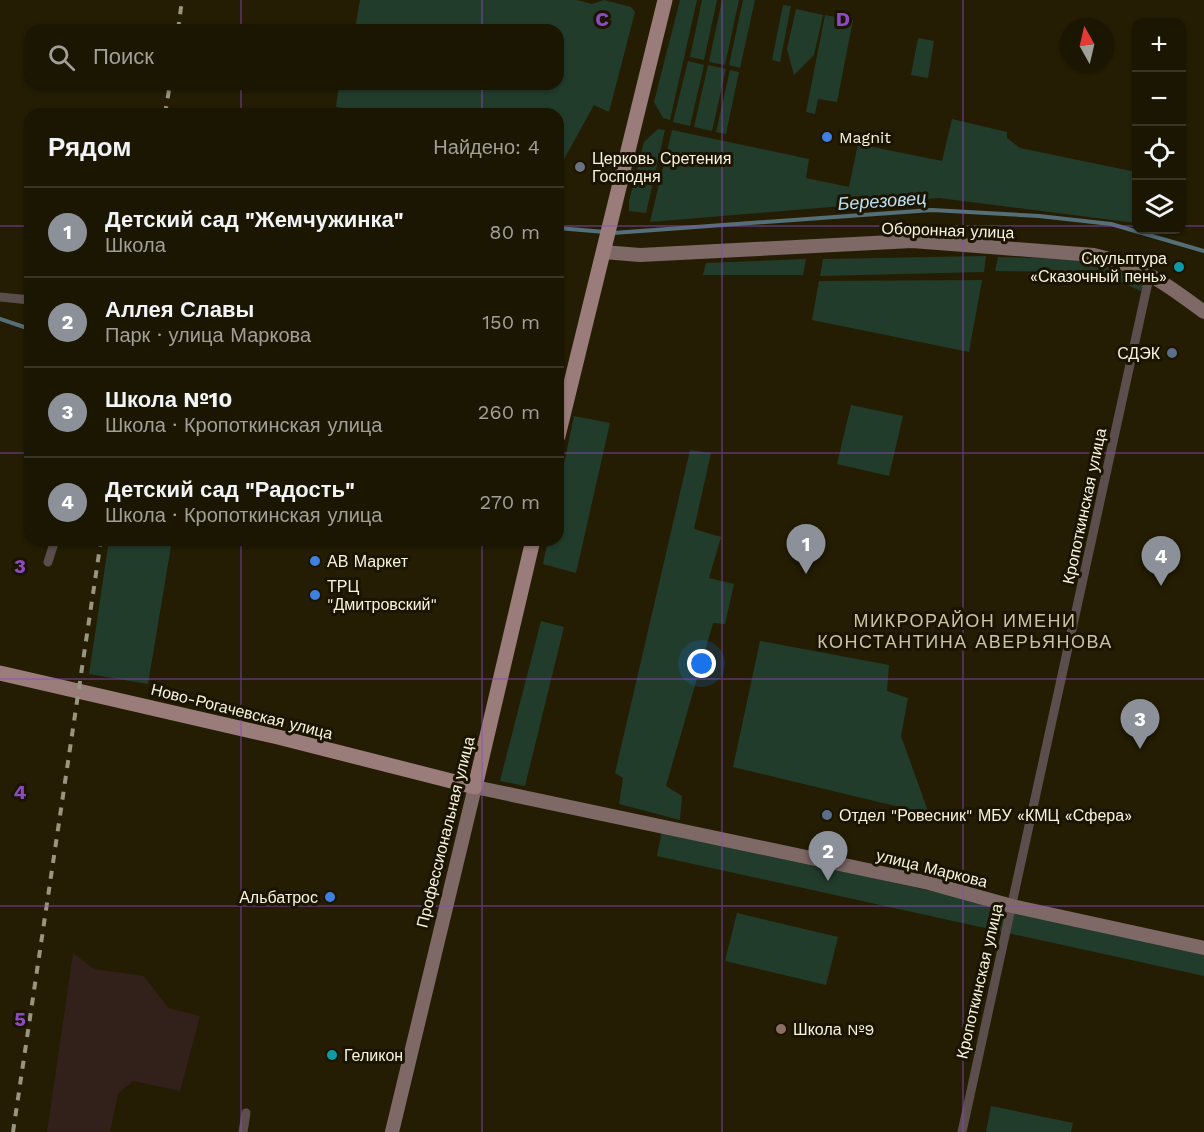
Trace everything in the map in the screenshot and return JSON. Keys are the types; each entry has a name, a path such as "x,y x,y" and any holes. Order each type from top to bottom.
{"main road":[{"path":"564,412 665,0"},
{"name":"Профессиональная улица","path":"475,787 532,546"},
{"name":"Ново-Рогачевская улица","path":"0,673 268,734 475,787"}],"street":[{"name":"Оборонная улица","path":"607,239 640,255 912,241 1094,255 1123,262 1150,273 1204,312"},
{"name":"Кропоткинская улица","path":"962,1132 1150,273"},
{"path":"0,297 24,299"},
{"path":"48,562 53,546"},
{"name":"улица Маркова","path":"475,787 929,883 1012,906 1204,948"},
{"name":"Профессиональная улица","path":"392,1132 475,787"},
{"path":"243,1132 246,1113"}],"shaded area":[{"path":"73,953 94,969 144,976 168,1008 200,1016 180,1091 133,1081 118,1094 110,1132 47,1132"}],"green space":[{"path":"360,0 577,0 592,4 604,0 631,7 635,12 609,112 594,105 564,159 564,108 336,107 338,90 564,90 564,24 356,24"},
{"path":"680,0 697,0 670,120 663,118 654,102"},
{"path":"702,0 717,0 704,60 690,57"},
{"path":"722,0 739,0 725,65 709,62"},
{"path":"743,0 755,0 740,68 729,65"},
{"path":"783,5 791,6 780,62 772,60"},
{"path":"796,9 823,15 814,55 794,75 787,49"},
{"path":"825,15 853,20 837,102 818,99 815,114 806,112"},
{"path":"918,38 934,41 928,78 911,75"},
{"path":"688,61 704,65 690,126 673,122"},
{"path":"708,65 726,69 712,131 694,127"},
{"path":"730,70 739,72 726,134 716,132"},
{"path":"952,119 1007,132 1007,138 1020,148 1132,171 1132,222 939,198 650,222 672,130 809,159 806,178 849,187 858,144 942,161"},
{"path":"658,129 665,130 646,213 629,211 629,201 644,142"},
{"path":"986,256 984,272 820,276 823,259"},
{"path":"998,257 1099,260 1145,283 1141,291 1099,272 995,271"},
{"path":"806,259 803,275 703,275 706,263"},
{"path":"982,280 969,352 812,320 819,281"},
{"path":"851,405 903,416 889,476 837,464"},
{"path":"574,416 610,423 576,573 543,564 547,546 564,546 564,464"},
{"path":"690,450 711,453 694,529 721,537 709,578 734,584 725,624 713,623 666,786 682,796 680,820 619,804 623,778 615,773"},
{"path":"108,546 171,546 148,684 89,674"},
{"path":"541,621 564,627 525,786 500,781"},
{"path":"760,641 889,665 887,691 908,698 901,736 929,814 733,767"},
{"path":"662,830 1204,953 1204,976 657,856"},
{"path":"737,913 838,937 826,985 725,961"},
{"path":"991,1106 1073,1123 1071,1132 986,1132"}],"waterway":[{"name":"Березовец","path":"613,233 932,210 1039,216 1111,224 1204,251"},
{"name":"Березовец","path":"564,229 605,232"},
{"name":"Березовец","path":"0,319 24,327"}],"railway":[{"path":"179,24 182,0"},
{"path":"166,108 169,90"},
{"path":"13,1132 100,546"}],"place":[{"name":"Magnit","path":"827,137"},
{"name":"Церковь Сретения Господня","path":"580,167"},
{"name":"Скульптура «Сказочный пень»","path":"1179,267"},
{"name":"СДЭК","path":"1172,353"},
{"name":"АВ Маркет","path":"315,561"},
{"name":"Детский сад \"Жемчужинка\"","path":"806,574"},
{"name":"Детский сад \"Радость\"","path":"1161,586"},
{"name":"ТРЦ \"Дмитровский\"","path":"315,595"},
{"name":"Школа №10","path":"1140,749"},
{"name":"Отдел \"Ровесник\" МБУ «КМЦ «Сфера»","path":"827,815"},
{"name":"Аллея Славы","path":"828,881"},
{"name":"Альбатрос","path":"330,897"},
{"name":"Школа №9","path":"781,1029"},
{"name":"Геликон","path":"332,1055"}],"district":[{"name":"МИКРОРАЙОН ИМЕНИ КОНСТАНТИНА АВЕРЬЯНОВА","path":"965,631"}]}
